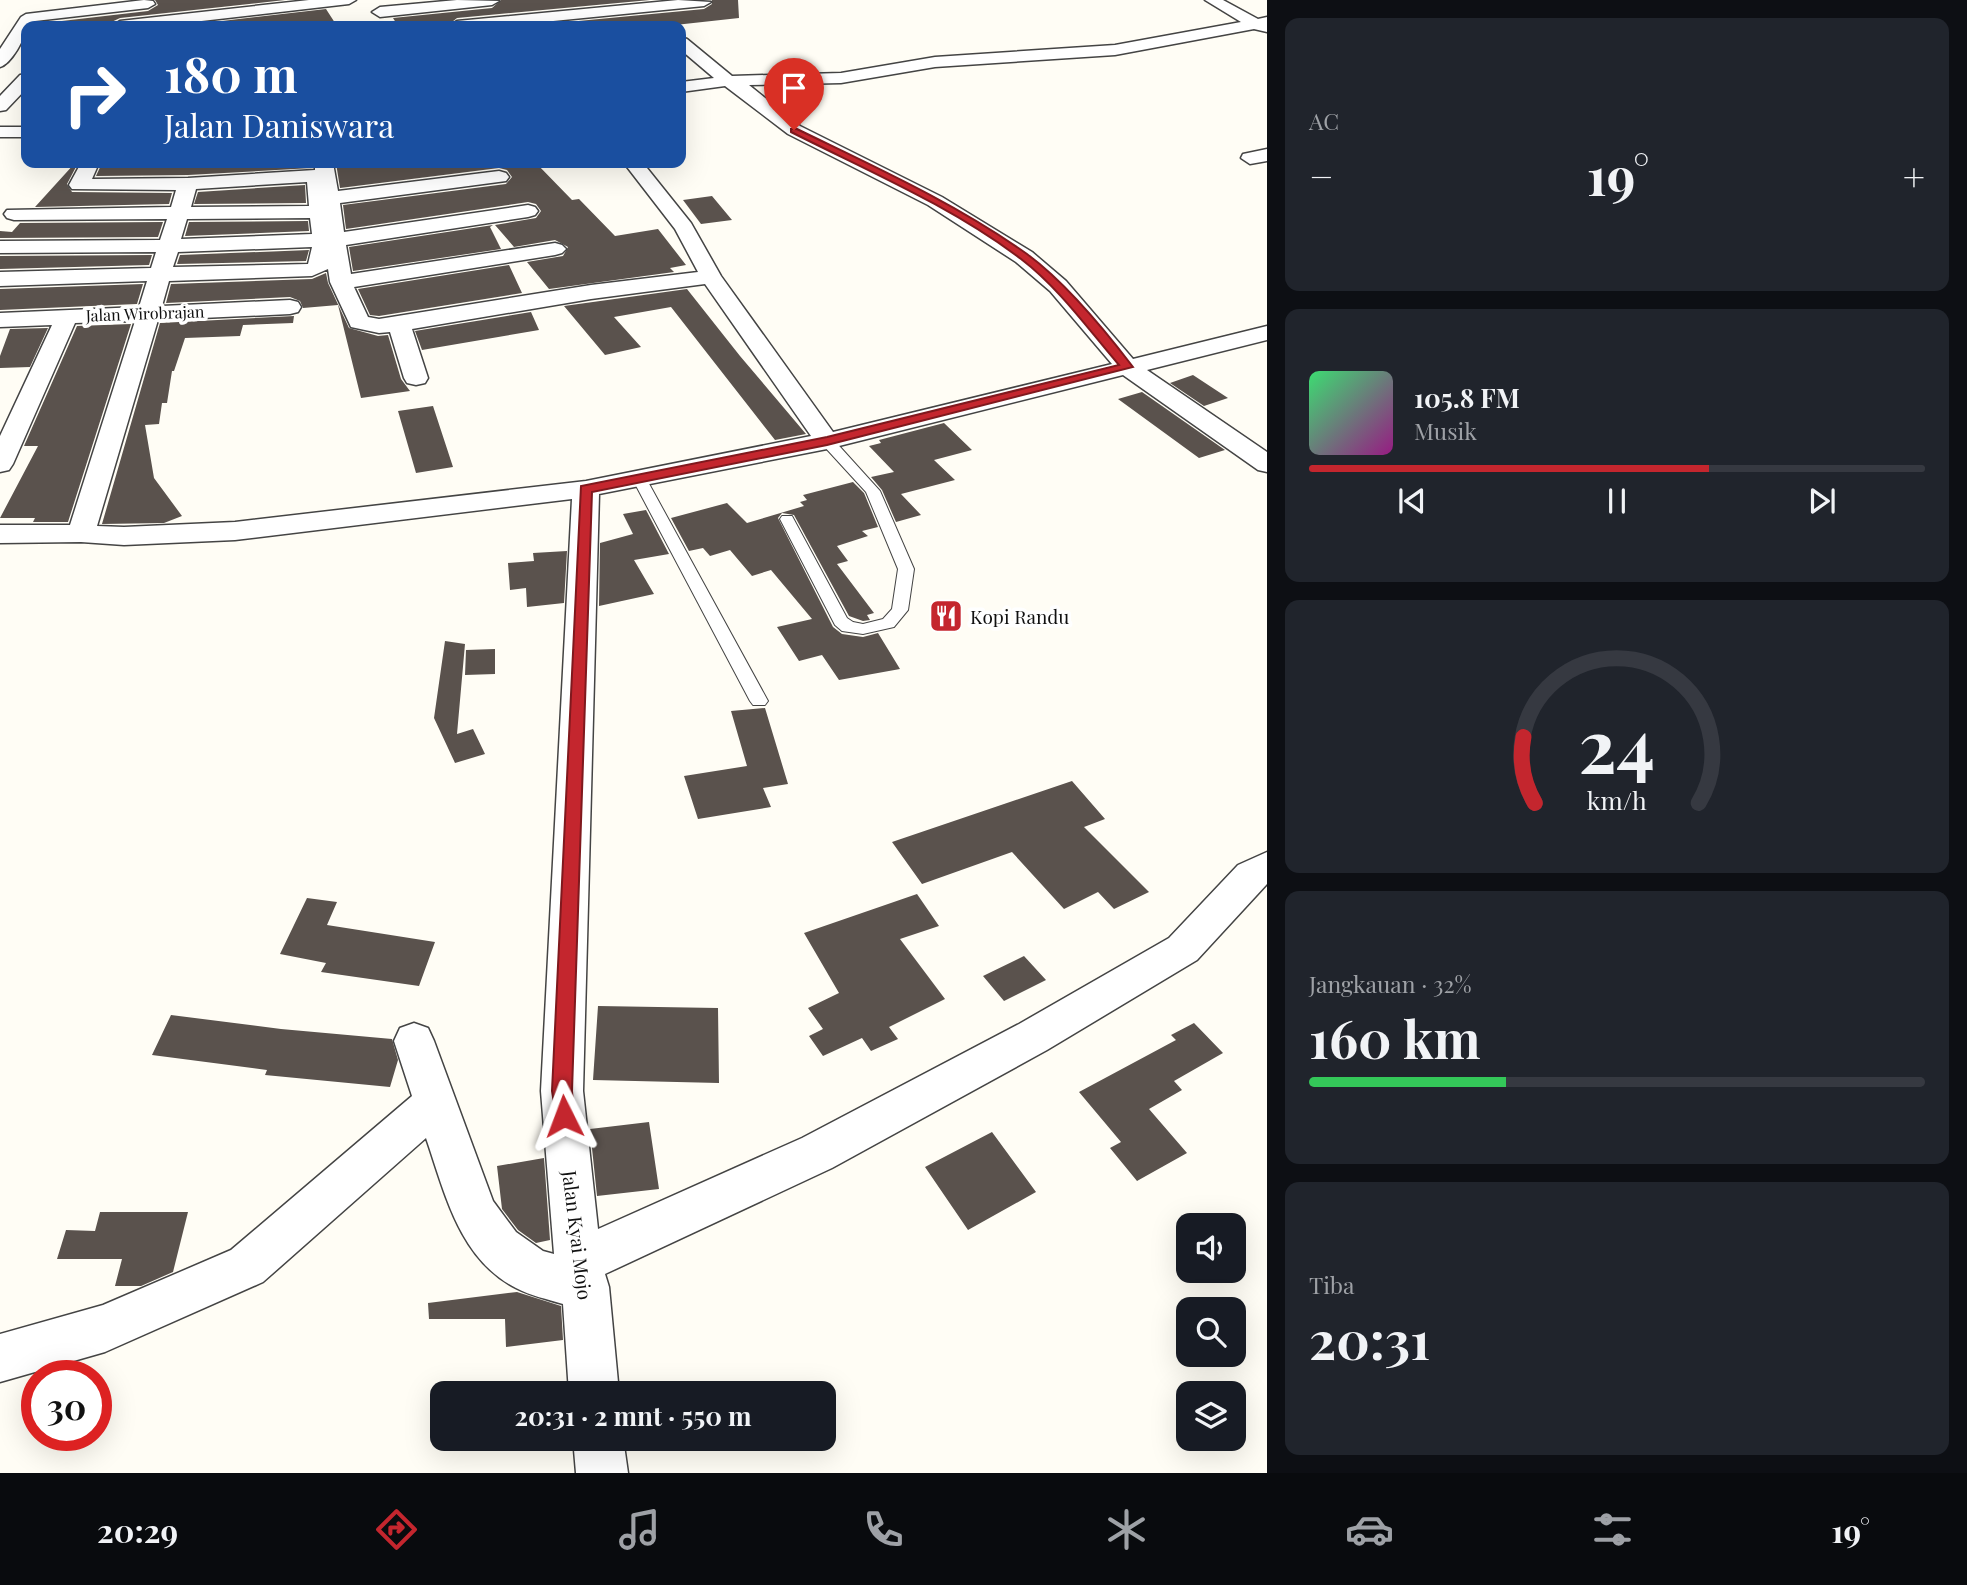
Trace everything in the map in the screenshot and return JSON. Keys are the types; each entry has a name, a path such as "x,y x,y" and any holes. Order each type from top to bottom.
{"street":[{"path":"158,21 293,3 349,0"},
{"path":"376,6 505,0"},
{"path":"548,0 564,21 705,4"},
{"path":"1212,0 1264,26"},
{"path":"25,21 30,17 162,3"},
{"path":"293,3 303,21"},
{"path":"376,6 388,21"},
{"path":"686,86 728,81 841,78 935,62 1115,50 1264,26"},
{"path":"0,62 21,38"},
{"path":"686,46 794,130 927,196 1024,257 1058,286 1127,367 1267,464"},
{"path":"0,62 21,60"},
{"path":"0,76 21,77"},
{"path":"0,106 21,83"},
{"path":"0,132 21,132"},
{"path":"88,168 79,186 188,184 221,172 316,176 325,205"},
{"path":"139,185 147,168"},
{"path":"324,168 329,240 341,282 359,321 379,326 399,324 579,278 711,277"},
{"path":"637,168 684,227 711,277 827,441"},
{"path":"15,215 213,212 325,205 493,170 579,278"},
{"path":"213,212 221,172"},
{"path":"81,533 188,184"},
{"path":"0,247 171,246 329,240 528,211"},
{"path":"0,279 312,270 320,266 329,240"},
{"path":"341,282 555,249"},
{"name":"Jalan Wirobrajan","path":"0,320 290,307"},
{"path":"0,464 67,316"},
{"path":"399,324 416,378"},
{"path":"0,534 81,533 124,536 235,531 586,489 827,441 1267,333"},
{"name":"Jalan Kyai Mojo","path":"586,489 562,1091 593,1381"},
{"path":"414,1041 475,1214 500,1248 531,1271 582,1274 817,1153 1033,1037 1183,949 1251,874 1267,866"},
{"path":"0,1357 105,1328 247,1266 436,1102"},
{"path":"599,1451 601,1473"}],"lane":[{"path":"787,519 841,621 848,627 863,629 888,623 900,610 906,569 873,491 827,441"},
{"path":"640,480 758,701"}],"building":[{"path":"155,0 285,0 120,18 114,21 62,21 148,11 158,5"},
{"path":"501,0 650,0 457,18 453,21 395,21 393,18 492,8"},
{"path":"712,0 738,0 739,18 686,24 686,21 578,21 704,9 712,4"},
{"path":"326,9 334,21 222,21"},
{"path":"70,168 75,168 67,184 72,192 172,193 169,204 35,207"},
{"path":"100,168 312,168 188,175 96,176"},
{"path":"337,168 499,168 340,188"},
{"path":"499,168 541,168 572,200 579,199 615,236 658,229 686,265 670,268 674,272 549,289 527,262 563,256 568,247 555,240 514,247 495,225 536,218 541,211 536,204 528,202 346,229 343,205 506,184 512,177 507,170"},
{"path":"305,185 306,203 194,204 198,192"},
{"path":"712,196 732,220 701,224 683,200"},
{"path":"308,221 309,231 185,236 189,222"},
{"path":"163,222 158,237 0,238 0,231 12,232 20,223"},
{"path":"493,225 490,227 501,249 353,271 349,247"},
{"path":"309,250 306,261 177,264 180,255"},
{"path":"152,255 149,265 0,269 0,256"},
{"path":"509,265 522,293 379,316 370,315 358,289"},
{"path":"326,273 349,328 378,336 388,335 401,379 410,391 361,398 338,305 303,308 300,301 290,297 166,303 171,284 312,279"},
{"path":"143,284 137,304 0,310 0,289"},
{"path":"687,289 806,434 775,440 671,307 614,317 641,347 605,355 564,306"},
{"path":"531,312 539,330 422,350 415,331"},
{"path":"294,316 293,323 243,325 240,336 185,338 172,371 167,403 162,403 159,424 145,425 154,478 182,516 164,523 102,524 160,323"},
{"path":"131,324 68,522 0,518 38,446 24,446 77,326"},
{"path":"48,328 30,367 0,368 0,356 10,329"},
{"path":"1193,375 1228,398 1204,406 1170,383"},
{"path":"1142,392 1225,450 1199,458 1118,399"},
{"path":"433,406 453,467 416,473 398,411"},
{"path":"944,423 972,450 934,460 955,480 901,494 921,515 896,522 882,490 871,477 894,472 869,446 881,443 879,440"},
{"path":"853,482 864,493 878,527 862,531 868,536 837,546 848,561 837,564 874,613 867,615 870,620 863,621 849,616 794,515 782,513 778,518 833,627 842,634 863,637 878,633 900,669 839,680 822,655 799,661 777,627 812,619 771,570 752,576 730,550 710,556 703,548 689,551 671,518 727,503 747,523 804,506 800,502 807,500 803,495"},
{"path":"646,510 669,554 634,560 654,594 599,606 600,543 633,534 623,514"},
{"path":"567,551 564,603 527,607 526,588 510,590 508,563 534,561 533,553"},
{"path":"445,641 465,644 457,734 473,729 485,754 455,763 434,718"},
{"path":"495,649 495,674 465,675 466,650"},
{"path":"765,708 788,784 763,788 771,807 698,819 684,776 747,766 731,711"},
{"path":"1072,781 1105,819 1084,827 1149,892 1114,909 1098,892 1064,909 1012,852 922,884 892,842"},
{"path":"917,894 939,926 900,939 945,999 889,1027 898,1039 871,1051 862,1038 823,1056 809,1036 823,1029 808,1008 839,993 804,933"},
{"path":"307,898 337,902 327,925 435,942 419,986 321,972 326,963 280,954"},
{"path":"1024,956 1046,980 1004,1001 983,976"},
{"path":"598,1006 718,1008 719,1083 593,1080"},
{"path":"171,1015 392,1039 398,1060 390,1087 265,1075 267,1070 152,1055"},
{"path":"1194,1023 1223,1053 1174,1081 1182,1090 1149,1109 1187,1153 1137,1181 1110,1148 1121,1142 1079,1092 1176,1040 1171,1035"},
{"path":"649,1122 659,1189 597,1196 590,1129"},
{"path":"992,1132 1036,1192 968,1230 925,1167"},
{"path":"544,1158 550,1240 536,1243 518,1230 502,1209 497,1166"},
{"path":"100,1212 188,1212 173,1272 141,1286 115,1286 122,1259 57,1259 66,1230 95,1231"},
{"path":"517,1292 561,1306 563,1340 506,1347 505,1319 429,1319 428,1303"}],"place":[{"name":"Kopi Randu","path":"946,616"}],"route":[{"path":"564,1116 562,1091 586,489 827,441 1127,367 1058,286 1024,257 935,201 813,142 794,130"}]}
